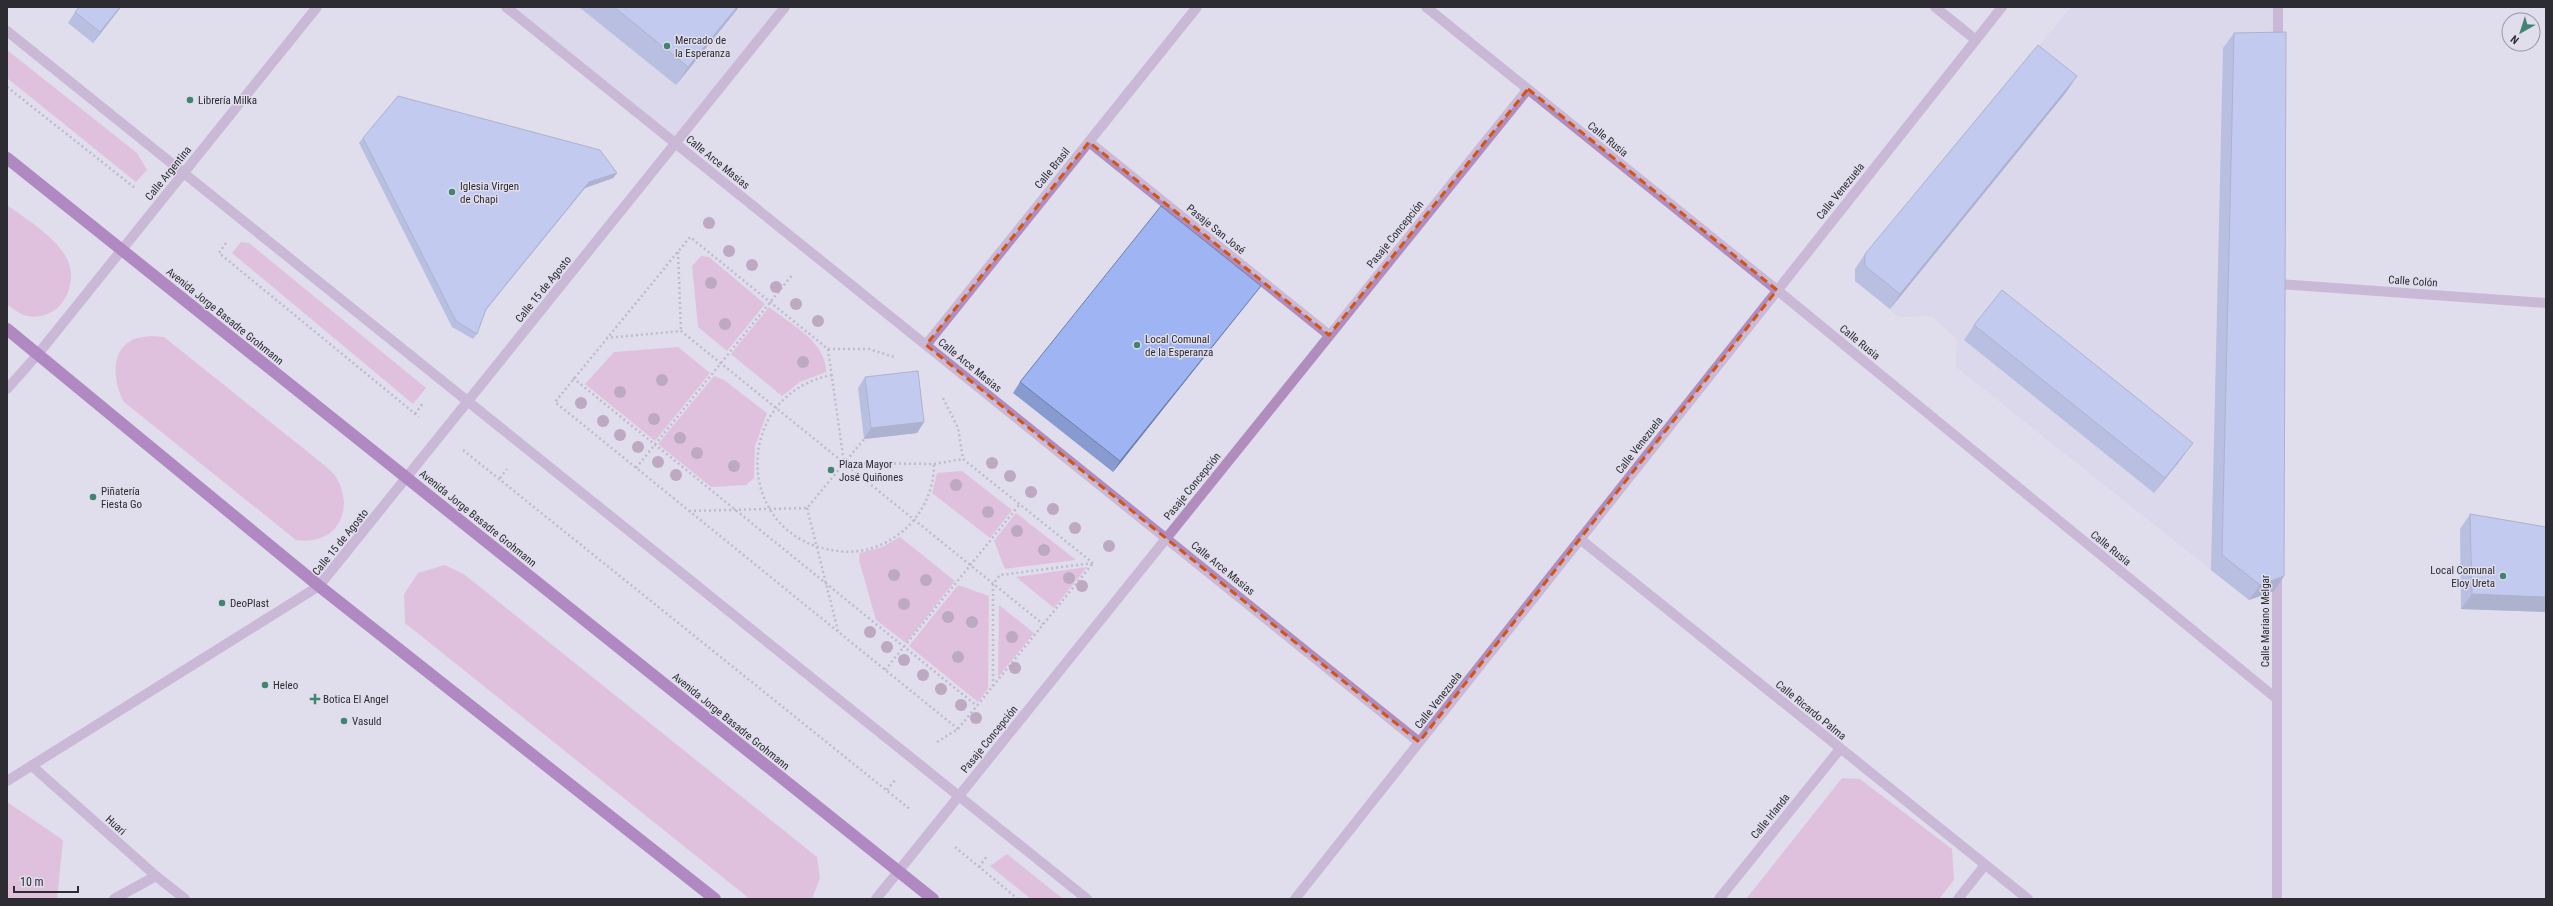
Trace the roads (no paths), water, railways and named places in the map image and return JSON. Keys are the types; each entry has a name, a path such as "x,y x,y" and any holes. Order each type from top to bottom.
{"highway":[{"name":"Avenida Jorge Basadre Grohmann","path":"7,158 933,899"},
{"path":"7,329 319,586 715,899"}],"street":[{"name":"Calle Argentina","path":"7,389 38,354 317,7"},
{"name":"Calle Arce Masias","path":"506,7 1420,742"},
{"name":"Calle 15 de Agosto","path":"7,781 319,586 785,7"},
{"name":"Calle Brasil","path":"926,345 1197,7"},
{"name":"Calle Rusia","path":"1426,7 1777,290 2277,700"},
{"path":"1935,7 1976,40"},
{"name":"Calle Venezuela","path":"1295,899 2002,7"},
{"path":"2278,7 2278,54"},
{"path":"7,31 1087,899"},
{"name":"Pasaje Concepción","path":"876,899 1528,89"},
{"name":"Pasaje San José","path":"1089,142 1329,335"},
{"name":"Calle Colón","path":"2278,284 2546,303"},
{"name":"Calle Ricardo Palma","path":"1580,539 2028,899"},
{"name":"Calle Mariano Melgar","path":"2277,564 2277,899"},
{"name":"Calle Irlanda","path":"1719,899 1840,749"},
{"name":"Huari","path":"32,766 156,876 185,899"},
{"path":"1958,899 1985,865"},
{"path":"114,899 156,876"}],"place":[{"name":"Mercado de la Esperanza","path":"667,46"},
{"name":"Librería Milka","path":"190,100"},
{"name":"Iglesia Virgen de Chapi","path":"452,192"},
{"name":"Local Comunal de la Esperanza","path":"1137,345"},
{"name":"Plaza Mayor José Quiñones","path":"831,470"},
{"name":"Piñatería Fiesta Go","path":"93,497"},
{"name":"Local Comunal Eloy Ureta","path":"2503,576"},
{"name":"DeoPlast","path":"222,603"},
{"name":"Heleo","path":"265,685"},
{"name":"Botica El Angel","path":"315,699"},
{"name":"Vasuld","path":"344,721"}]}
